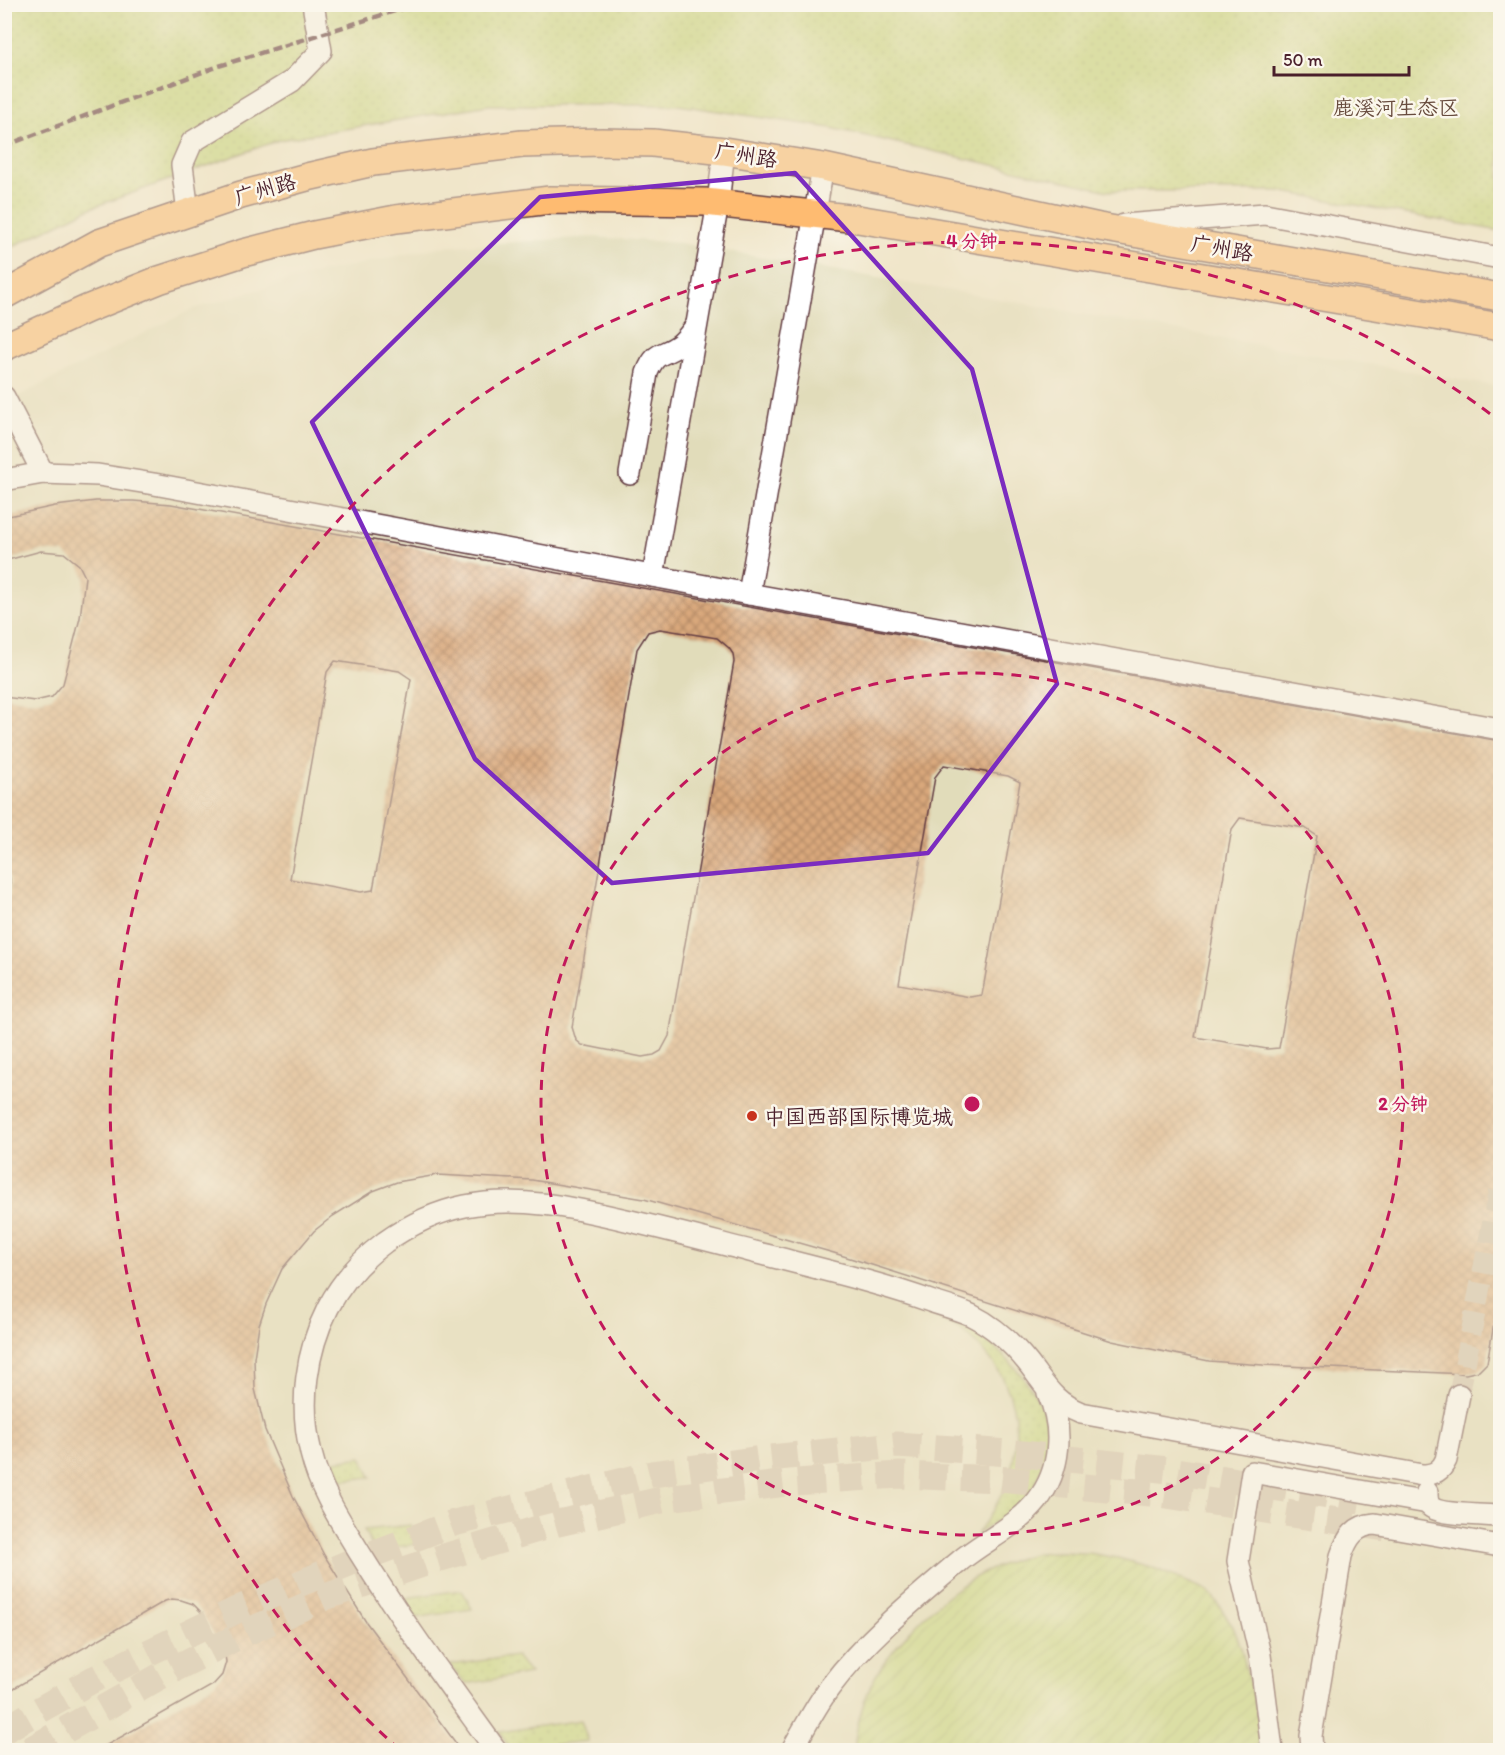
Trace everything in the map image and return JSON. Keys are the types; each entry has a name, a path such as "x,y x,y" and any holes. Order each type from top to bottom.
{"main road":[{"name":"广州路","path":"4,295 99,243 241,195 372,162 522,144 653,143 724,151 823,167 1099,226 1500,297"},
{"name":"广州路","path":"4,347 87,309 159,280 243,253 372,224 461,210 550,200 718,203 858,219 1500,327"}],"street":[{"path":"188,213 182,165 192,142 292,81 314,60 321,51 313,4"},
{"path":"653,576 718,203 724,151"},
{"path":"749,594 823,167"},
{"path":"1099,226 1265,214 1500,258"},
{"path":"1430,315 1500,341"},
{"path":"630,474 647,373 652,361 662,352 682,343 696,326"},
{"path":"4,398 43,473"},
{"path":"4,480 43,473 98,475 154,484 1500,729"},
{"path":"496,1750 382,1590 331,1506 318,1476 310,1449 306,1398 308,1368 316,1335 340,1286 372,1252 400,1231 430,1217 466,1206 532,1203 587,1211 664,1228 893,1288 971,1315 1008,1341 1028,1363 1047,1390 1065,1406 1095,1417 1422,1475 1430,1475 1442,1468 1446,1460 1459,1395"},
{"path":"1047,1390 1058,1420 1057,1451"},
{"path":"792,1750 828,1689 849,1663 916,1598 966,1556 1017,1520 1037,1500 1048,1482 1057,1451 1068,1428 1074,1422 1095,1417"},
{"path":"1272,1750 1260,1655 1238,1561 1252,1472 1437,1498"},
{"path":"1430,1475 1427,1497 1437,1498"},
{"path":"1437,1498 1431,1508 1464,1514 1500,1515"},
{"path":"1312,1750 1311,1736 1341,1556 1350,1535 1362,1526 1375,1524 1500,1546"}],"highlighted area":[{"path":"795,173 972,369 1057,684 928,853 612,883 475,759 312,422 540,197"}],"shaded area":[{"path":"593,237 679,243 1500,387 1500,1750 5,1750 5,403 193,309 309,275 440,247"}],"green space":[{"name":"鹿溪河生态区","path":"5,5 1500,5 1500,231 1278,191 1108,191 831,128 678,105 489,105 279,140 91,208 5,250"},
{"path":"932,1314 970,1330 994,1346 1017,1370 1036,1396 1047,1423 1042,1465 1031,1491 1011,1512 976,1534 993,1510 1005,1486 1013,1460 1016,1434 1013,1409 1005,1384 991,1360 967,1334"},
{"path":"362,1457 371,1477 335,1481 327,1462"},
{"path":"411,1525 418,1544 374,1550 364,1530"},
{"path":"1047,1552 1088,1553 1151,1567 1204,1589 1212,1596 1232,1624 1241,1647 1258,1717 1262,1750 854,1750 862,1709 878,1672 910,1631 948,1596 985,1572 1025,1556"},
{"path":"462,1590 472,1609 415,1618 404,1598"},
{"path":"516,1656 530,1673 466,1684 449,1665"},
{"path":"581,1720 588,1741 510,1749 499,1732"}],"building":[{"name":"中国西部国际博览城","path":"96,501 171,504 1500,741 1500,1291 1487,1363 1479,1371 1466,1374 1209,1361 1112,1341 834,1253 644,1199 532,1180 437,1175 397,1182 373,1191 333,1216 314,1231 282,1269 259,1325 254,1358 255,1389 265,1430 293,1496 324,1555 366,1622 461,1750 98,1750 213,1685 222,1675 226,1662 225,1655 201,1612 193,1604 181,1600 165,1601 4,1694 4,904 10,895 10,879 4,862 4,697 35,701 52,697 63,684 80,618 85,577 79,565 64,553 41,551 4,561 4,517 55,506","holes":["660,629 717,638 729,648 734,662 669,1036 661,1051 642,1057 582,1045 576,1040 572,1027 637,649 648,632","335,661 399,671 411,679 373,890 361,892 290,879 327,672","944,765 1008,776 1020,782 982,995 970,997 899,984 935,777","1240,818 1305,828 1317,836 1279,1048 1267,1049 1195,1037 1232,829"]}],"tunnel":[{"path":"1459,1395 1500,1184"},
{"path":"4,1730 92,1680 243,1607 349,1563 454,1523 652,1474 769,1458 897,1445 1023,1454 1169,1470 1360,1501"},
{"path":"30,1750 164,1674 245,1633 325,1597 434,1560 558,1523 675,1497 795,1482 900,1475 998,1479 1160,1494 1385,1528"}],"railway":[{"path":"4,146 219,66 417,4"}],"place":[{"name":"中国西部国际博览城","path":"752,1116"}]}
